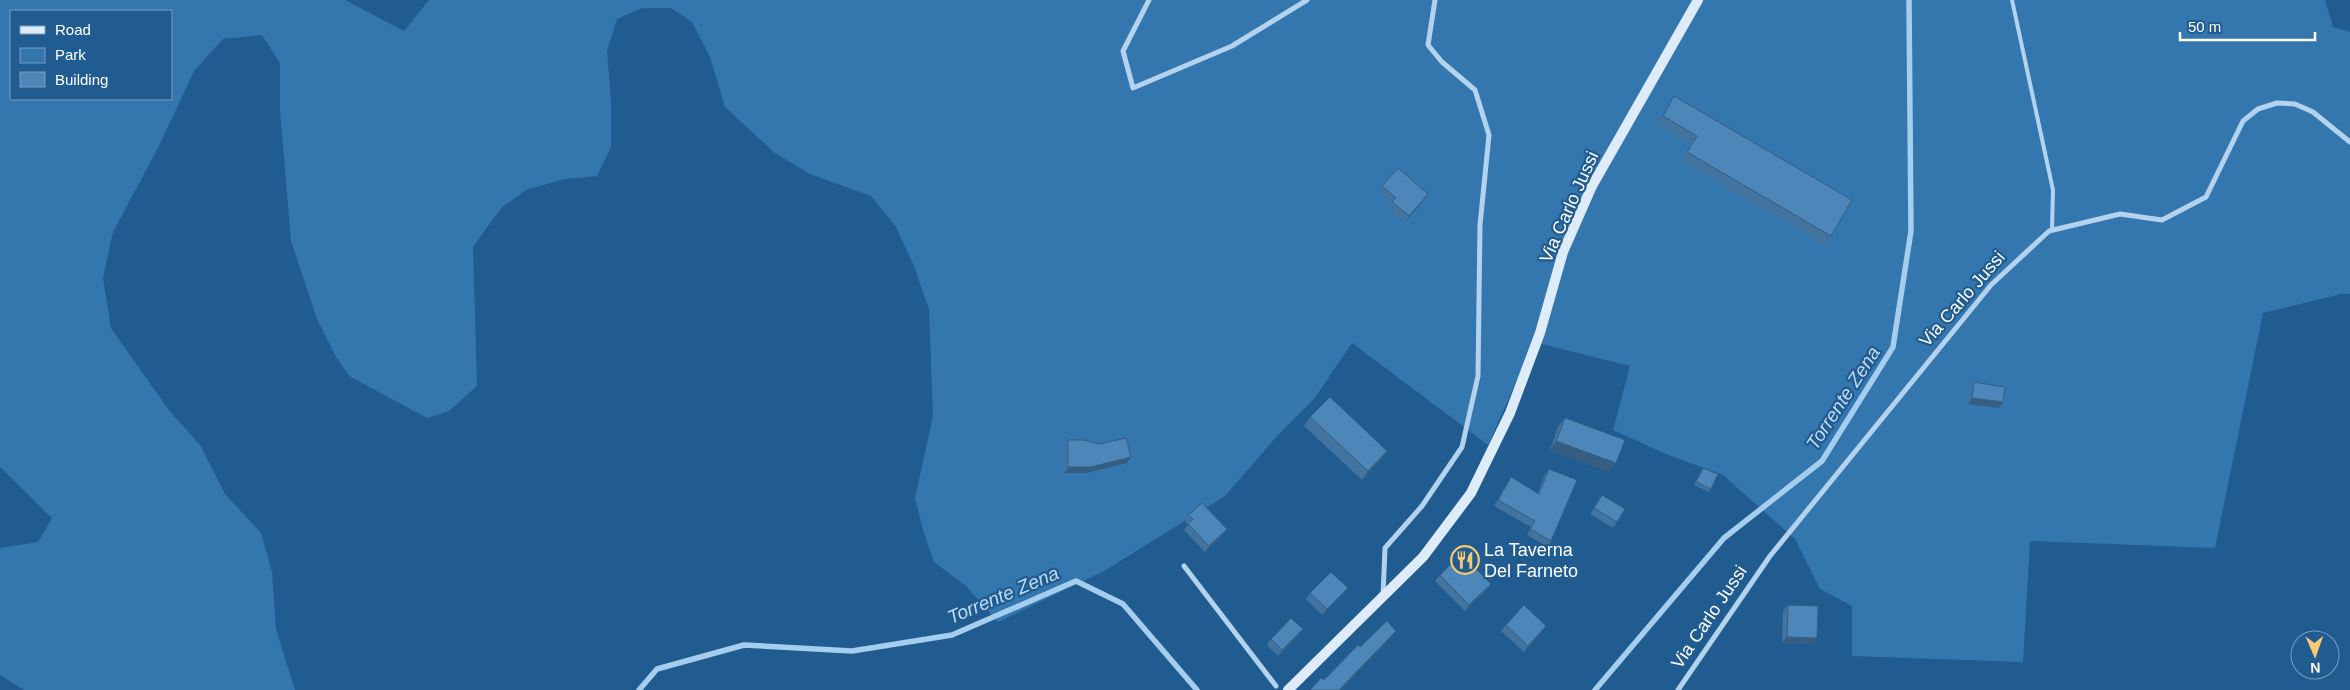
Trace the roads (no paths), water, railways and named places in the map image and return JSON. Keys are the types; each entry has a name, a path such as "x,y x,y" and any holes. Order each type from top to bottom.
{"street":[{"path":"1149,0 1123,51 1133,88 1232,46 1307,0"},
{"path":"1383,596 1385,548 1422,506 1462,446 1478,376 1480,225 1489,135 1475,90 1442,62 1428,44 1435,0"},
{"name":"Via Carlo Jussi","path":"1288,690 1423,557 1470,493 1510,413 1540,333 1563,252 1592,186 1698,0"},
{"name":"Via Carlo Jussi","path":"1678,690 1776,549 1991,285 2049,231 2120,214 2162,220 2206,197 2243,121 2258,109 2277,103 2295,104 2312,112 2350,142"},
{"path":"1184,566 1276,686"}],"lane":[{"path":"2012,0 2053,190 2052,230"}],"waterway":[{"name":"Torrente Zena","path":"1595,690 1724,538 1822,461 1893,347 1911,231 1909,0"},
{"name":"Torrente Zena","path":"639,690 657,669 744,645 852,651 952,635 1076,581 1123,604 1197,690"}],"place":[{"name":"La Taverna Del Farneto","path":"1465,560"}]}
